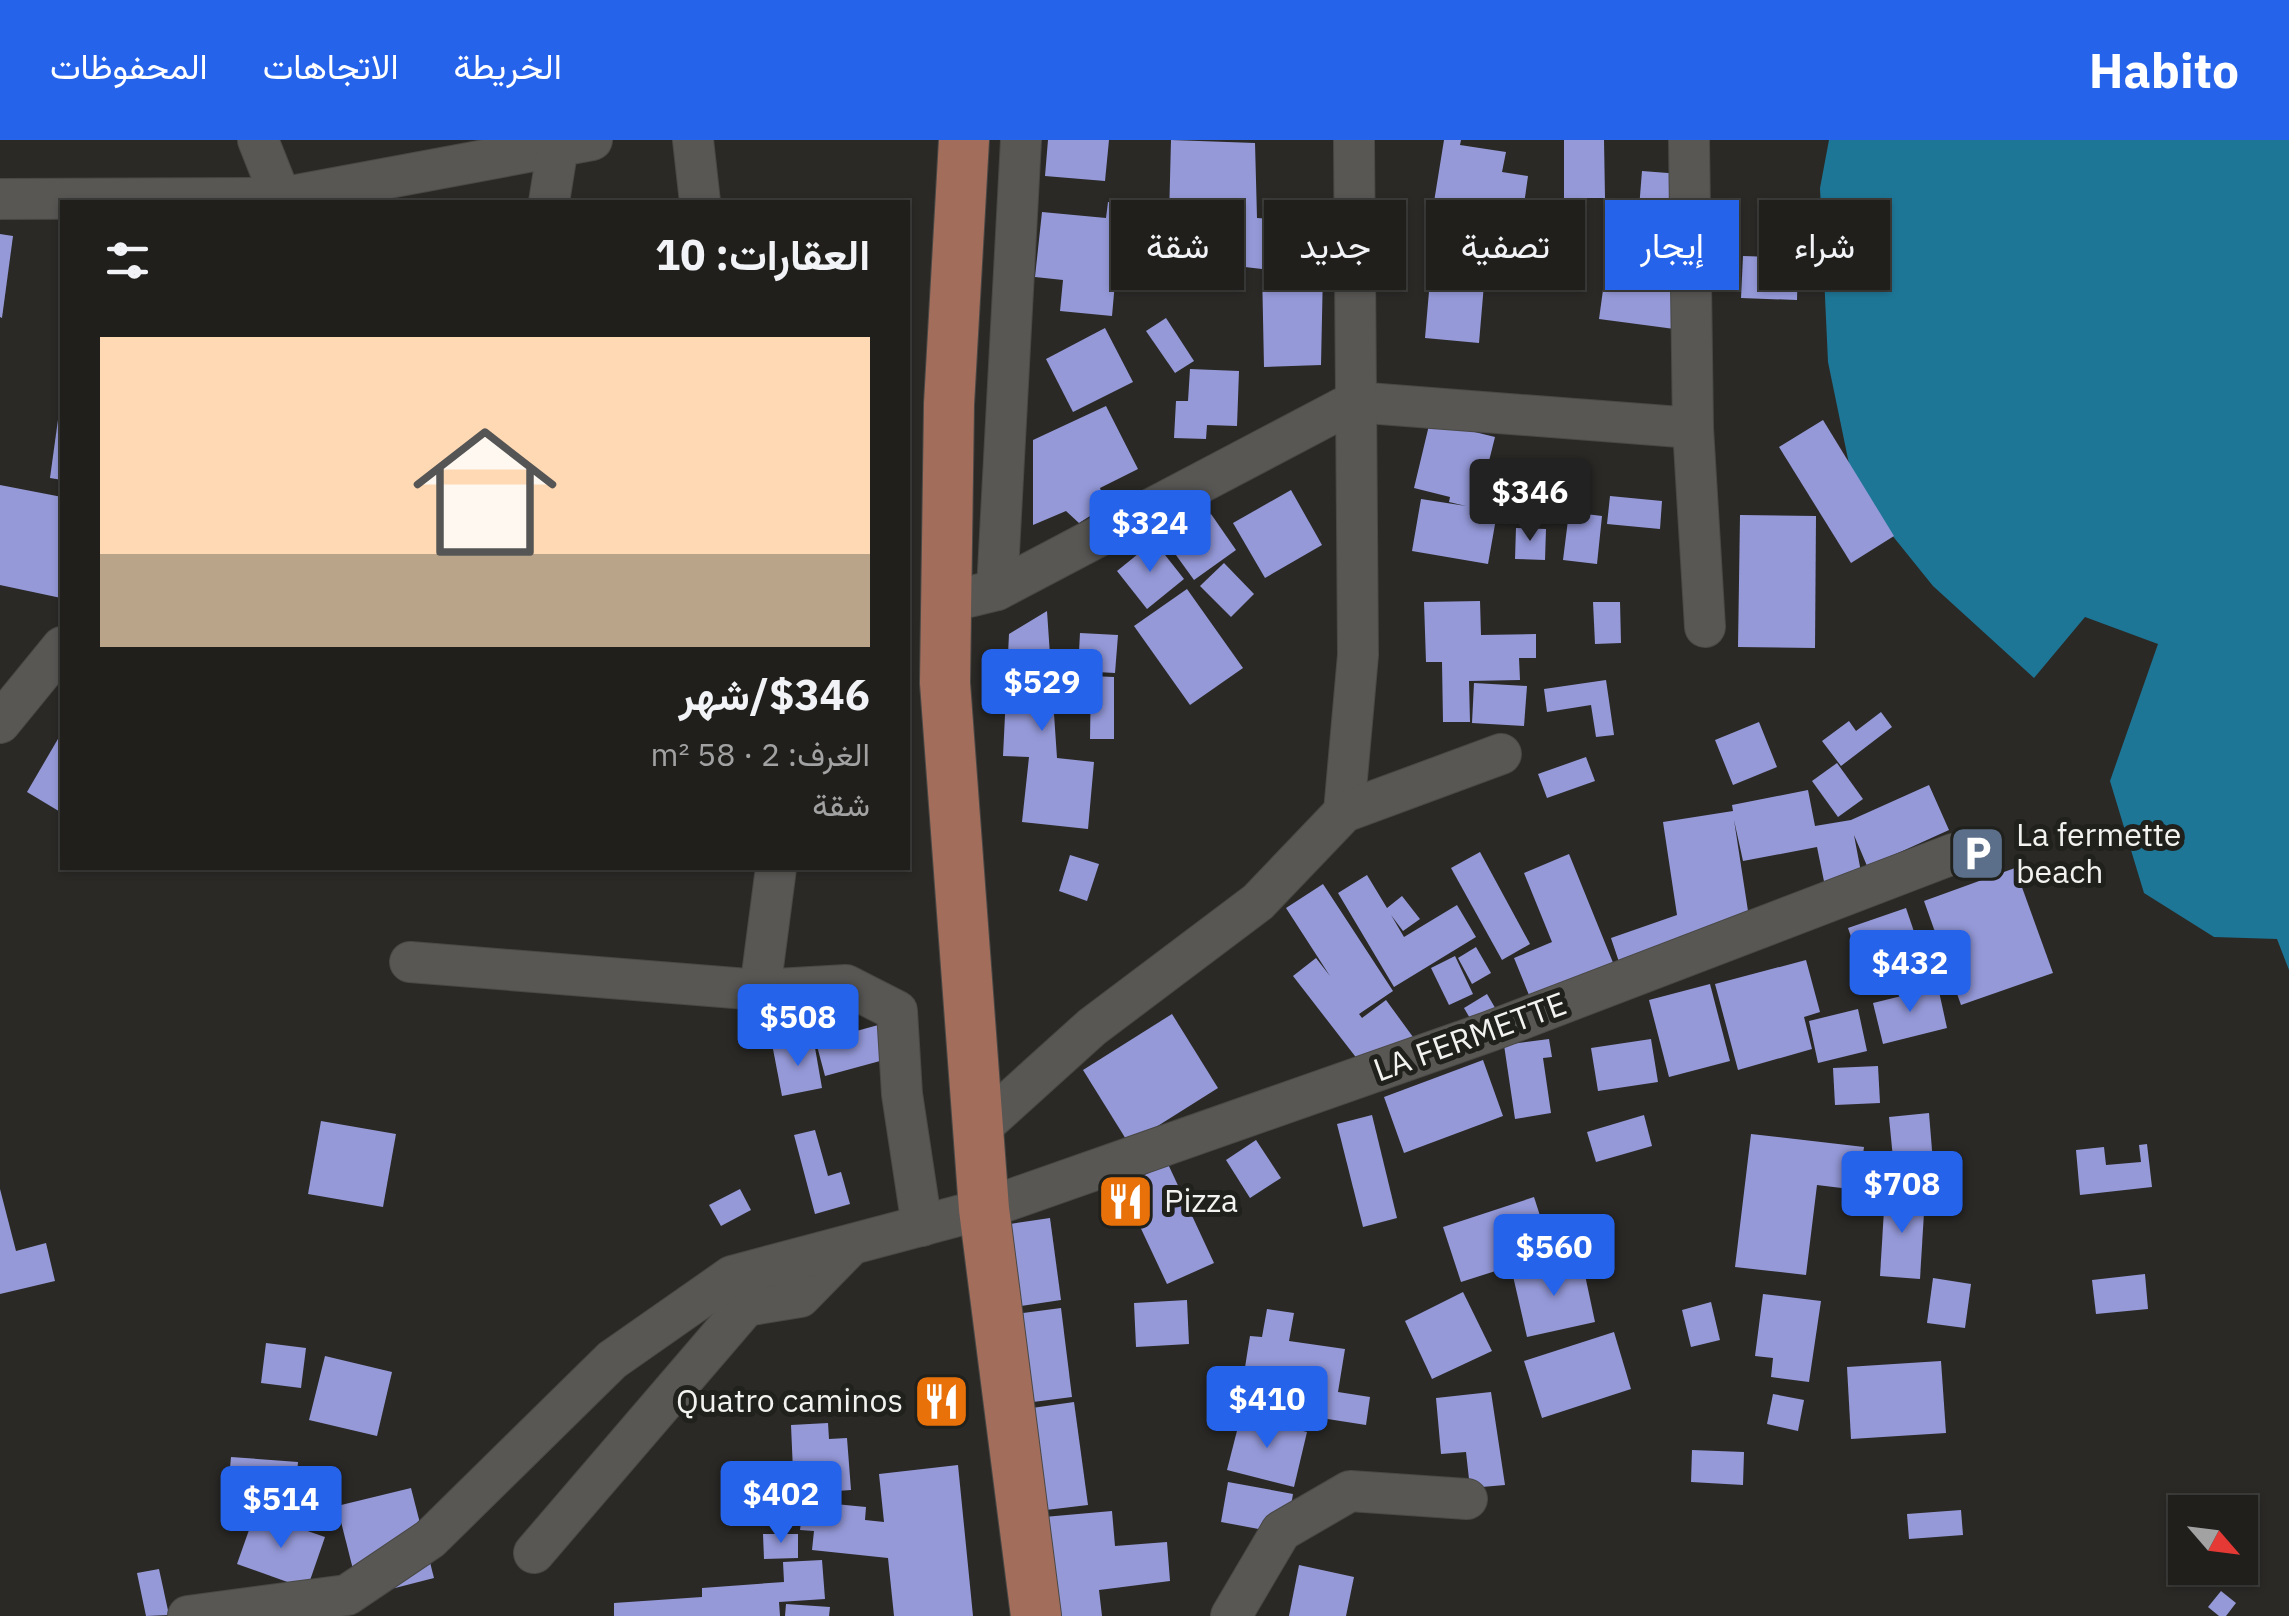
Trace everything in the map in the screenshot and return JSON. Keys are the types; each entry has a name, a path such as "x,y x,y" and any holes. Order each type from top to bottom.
{"main road":[{"path":"964,140 950,404 945,683 984,1209 1036,1616"}],"street":[{"path":"258,140 280,200"},
{"path":"694,140 700,200"},
{"path":"997,590 1021,140"},
{"path":"1344,812 1358,655 1354,140"},
{"path":"1690,140 1693,428 1705,627"},
{"path":"0,199 280,200 575,143"},
{"path":"550,200 575,143"},
{"path":"944,603 997,590 1354,402 1693,428"},
{"path":"0,723 60,649"},
{"path":"978,1130 1092,1027 1258,902 1344,812 1502,754"},
{"name":"LA FERMETTE","path":"188,1616 346,1595 430,1539 612,1360 732,1276 984,1209 1488,1032 1953,854"},
{"path":"760,990 776,870"},
{"path":"410,962 760,990 846,984 896,1011 902,1094 922,1226"},
{"path":"534,1553 746,1306 800,1297 852,1244"},
{"path":"1230,1616 1280,1531 1350,1491 1467,1499"}],"water":[{"path":"1829,140 2289,140 2289,970 2277,939 2214,937 2144,893 2110,781 2158,644 2085,617 2034,678 1933,586 1854,488 1828,362 1825,290 1890,290 1890,200 1821,200"}],"building":[{"path":"1048,140 1109,140 1105,181 1045,176"},
{"path":"1171,140 1255,143 1257,218 1264,218 1264,290 1323,290 1321,365 1264,367 1262,269 1244,267 1244,200 1169,200"},
{"path":"1444,140 1461,140 1460,145 1506,152 1502,172 1528,176 1525,200 1434,200"},
{"path":"1564,140 1604,140 1605,198 1564,198"},
{"path":"1642,171 1681,174 1679,200 1640,200"},
{"path":"1111,202 1112,316 1060,311 1063,280 1035,277 1042,212 1106,218"},
{"path":"0,234 13,236 2,318 0,317"},
{"path":"1743,256 1759,257 1759,290 1797,290 1797,300 1741,298"},
{"path":"1605,276 1605,290 1688,290 1682,330 1599,319"},
{"path":"1429,290 1483,290 1479,343 1425,338"},
{"path":"1166,318 1194,361 1175,373 1146,331"},
{"path":"1105,328 1133,382 1073,412 1046,359"},
{"path":"1190,369 1239,371 1237,426 1207,425 1206,439 1174,438 1176,401 1188,401"},
{"path":"60,405 60,480 50,478"},
{"path":"1106,406 1138,469 1100,488 1106,506 1079,523 1066,511 1033,525 1033,440"},
{"path":"1823,420 1894,536 1851,563 1779,447"},
{"path":"1430,421 1495,437 1477,509 1497,513 1488,564 1412,551 1421,499 1466,506 1449,502 1450,497 1414,488"},
{"path":"0,485 60,497 60,598 0,585"},
{"path":"1291,490 1322,545 1265,578 1233,523"},
{"path":"1610,496 1662,501 1660,529 1607,524"},
{"path":"1569,512 1602,516 1597,564 1563,560"},
{"path":"1211,514 1236,550 1194,580 1168,544"},
{"path":"1740,515 1816,516 1815,648 1738,647"},
{"path":"1516,528 1546,529 1545,560 1515,559"},
{"path":"1154,541 1184,579 1147,609 1117,571"},
{"path":"1224,563 1254,594 1231,617 1200,586"},
{"path":"1187,589 1243,668 1190,705 1134,626"},
{"path":"1480,601 1481,635 1536,634 1536,658 1519,658 1520,680 1469,681 1470,722 1443,722 1442,662 1426,662 1424,602"},
{"path":"1593,602 1620,602 1621,643 1595,644"},
{"path":"1047,611 1057,758 1094,762 1088,829 1022,822 1029,757 1003,756 1009,634"},
{"path":"1080,633 1118,635 1115,673 1078,671"},
{"path":"1091,676 1114,677 1114,739 1090,739"},
{"path":"1606,680 1614,735 1596,737 1591,705 1547,712 1544,689"},
{"path":"1474,683 1527,686 1524,726 1472,723"},
{"path":"1881,712 1892,727 1841,766 1822,741 1849,721 1856,731"},
{"path":"1759,722 1777,767 1733,785 1715,740"},
{"path":"60,735 60,812 27,792"},
{"path":"1586,757 1595,781 1547,798 1538,774"},
{"path":"1837,763 1863,799 1838,817 1812,781"},
{"path":"1929,785 1949,830 1887,858 1870,873 1854,835 1864,888 1827,896 1817,847 1743,861 1734,820 1750,924 1621,968 1611,938 1677,915 1663,822 1733,811 1732,805 1808,790 1815,826 1851,820"},
{"path":"1480,852 1530,944 1502,960 1451,868"},
{"path":"1569,854 1616,970 1542,1027 1514,958 1552,942 1524,873"},
{"path":"1070,855 1099,864 1087,901 1059,891"},
{"path":"2015,868 2053,973 1961,1005 1924,901"},
{"path":"1367,875 1387,908 1402,896 1420,919 1403,931 1391,915 1404,937 1457,905 1476,937 1394,987 1338,893"},
{"path":"1323,884 1393,991 1359,1014 1362,1018 1386,1000 1413,1037 1365,1069 1293,976 1316,958 1330,976 1286,908"},
{"path":"1906,908 1927,970 1870,991 1848,928"},
{"path":"1476,947 1491,973 1472,984 1458,958"},
{"path":"1455,956 1473,994 1449,1005 1431,968"},
{"path":"1806,960 1820,1012 1804,1017 1812,1049 1738,1070 1715,984"},
{"path":"1710,984 1730,1061 1669,1077 1649,1000"},
{"path":"1938,987 1947,1028 1883,1044 1873,1003"},
{"path":"1487,994 1511,1035 1488,1049 1464,1008"},
{"path":"1858,1009 1867,1051 1818,1063 1809,1021"},
{"path":"1172,1014 1218,1088 1129,1144 1083,1070"},
{"path":"882,1024 891,1058 825,1076 816,1042"},
{"path":"1549,1039 1552,1057 1543,1058 1551,1113 1515,1119 1504,1045"},
{"path":"1651,1039 1658,1082 1598,1091 1591,1048"},
{"path":"814,1042 822,1088 782,1096 773,1049"},
{"path":"1483,1060 1503,1116 1404,1153 1384,1097"},
{"path":"1878,1066 1880,1103 1835,1105 1833,1068"},
{"path":"1929,1113 1934,1175 1895,1179 1889,1117"},
{"path":"1372,1115 1397,1218 1363,1227 1337,1124"},
{"path":"1644,1115 1652,1146 1596,1162 1587,1132"},
{"path":"321,1121 396,1134 383,1207 308,1194"},
{"path":"815,1130 828,1176 841,1172 850,1204 815,1214 794,1135"},
{"path":"1751,1134 1864,1147 1858,1190 1817,1185 1806,1275 1735,1267"},
{"path":"1256,1140 1281,1178 1250,1198 1226,1160"},
{"path":"2147,1144 2152,1187 2080,1195 2076,1150 2104,1147 2106,1165 2141,1162 2139,1145"},
{"path":"1168,1164 1214,1263 1167,1284 1121,1186"},
{"path":"0,1189 16,1251 46,1243 55,1281 0,1294"},
{"path":"740,1189 751,1210 721,1226 709,1205"},
{"path":"1885,1193 1925,1196 1920,1279 1880,1276"},
{"path":"1534,1197 1552,1253 1461,1282 1443,1227"},
{"path":"1050,1218 1061,1300 1021,1306 1010,1224"},
{"path":"1582,1261 1595,1322 1527,1337 1513,1276"},
{"path":"2145,1274 2148,1309 2096,1314 2092,1280"},
{"path":"1933,1278 1971,1284 1965,1328 1927,1323"},
{"path":"1463,1292 1492,1351 1432,1379 1405,1321"},
{"path":"1763,1294 1821,1301 1809,1382 1771,1377 1773,1358 1755,1356"},
{"path":"1187,1300 1189,1344 1136,1347 1134,1303"},
{"path":"1711,1302 1720,1340 1691,1347 1682,1310"},
{"path":"1061,1308 1072,1397 1033,1402 1023,1313"},
{"path":"1267,1309 1294,1313 1289,1341 1345,1349 1338,1392 1370,1397 1366,1425 1239,1405 1250,1336 1262,1337"},
{"path":"1614,1332 1631,1389 1542,1418 1524,1361"},
{"path":"266,1343 306,1348 301,1388 261,1383"},
{"path":"325,1356 392,1372 377,1436 309,1420"},
{"path":"1941,1361 1946,1433 1851,1439 1847,1367"},
{"path":"1491,1392 1505,1485 1470,1488 1466,1452 1441,1454 1436,1398"},
{"path":"1773,1394 1804,1400 1798,1431 1767,1424"},
{"path":"1074,1402 1088,1505 1046,1510 1032,1408"},
{"path":"1241,1415 1307,1432 1294,1487 1227,1470"},
{"path":"828,1423 829,1439 847,1438 851,1490 794,1494 791,1425"},
{"path":"1692,1450 1744,1452 1743,1485 1691,1482"},
{"path":"231,1457 298,1462 295,1495 228,1490"},
{"path":"958,1465 973,1616 894,1616 888,1558 812,1550 814,1531 800,1530 804,1501 866,1507 865,1520 884,1522 879,1474"},
{"path":"1228,1482 1293,1494 1286,1534 1221,1522"},
{"path":"411,1488 434,1578 360,1597 337,1506"},
{"path":"1961,1510 1963,1535 1909,1539 1907,1514"},
{"path":"1112,1511 1115,1546 1167,1542 1170,1581 1099,1590 1102,1616 1057,1616 1044,1517"},
{"path":"255,1513 325,1537 307,1589 237,1564"},
{"path":"763,1534 798,1534 798,1558 764,1559"},
{"path":"822,1560 825,1599 779,1602 780,1616 614,1616 614,1603 702,1597 702,1588 784,1582 783,1562"},
{"path":"1299,1565 1354,1577 1346,1616 1289,1616"},
{"path":"159,1569 169,1615 146,1616 137,1573"},
{"path":"2221,1591 2236,1603 2226,1616 2219,1616 2208,1607"},
{"path":"786,1604 830,1607 829,1616 785,1616"}],"place":[{"name":"La fermette beach","path":"1977,853"},
{"name":"Pizza","path":"1125,1201"},
{"name":"Quatro caminos","path":"942,1401"}]}
